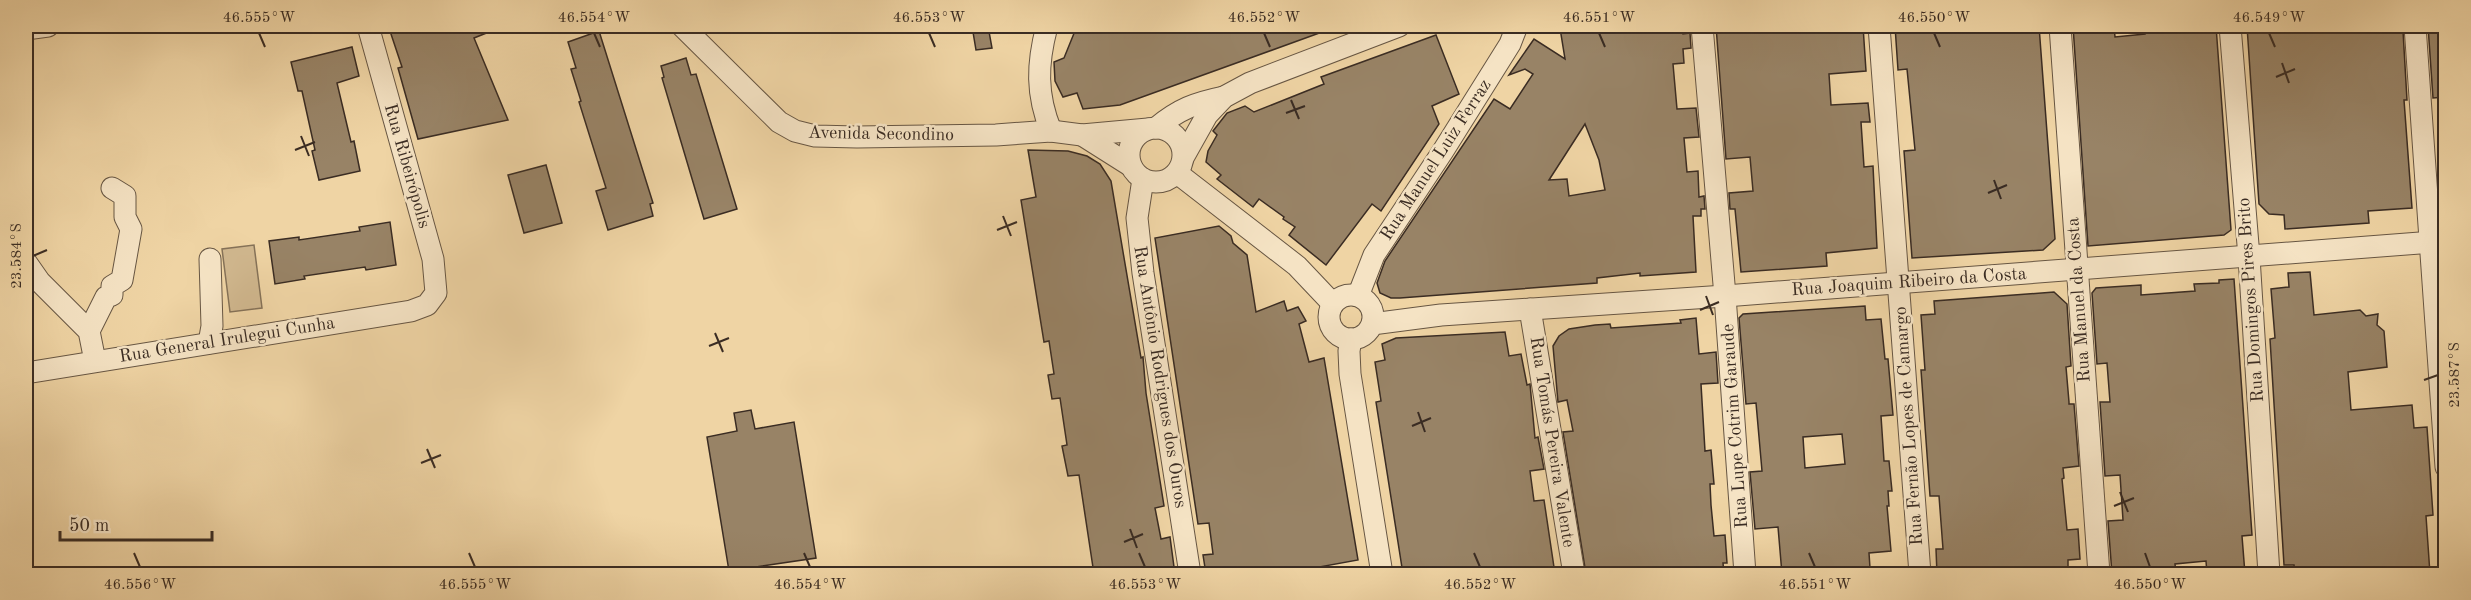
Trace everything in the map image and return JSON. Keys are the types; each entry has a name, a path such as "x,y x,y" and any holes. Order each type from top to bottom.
{"street":[{"path":"26,29 48,26"},
{"name":"Rua Ribeirópolis","path":"368,26 433,259 436,293 427,305"},
{"name":"Avenida Secondino","path":"682,26 779,122 795,131 815,135 869,137 996,135 1051,131 1082,135"},
{"path":"1047,26 1040,70 1040,99 1051,131"},
{"path":"1137,172 1130,148 1140,134 1174,114 1195,103 1224,97 1250,83 1399,26"},
{"name":"Rua Manuel Luiz Ferraz","path":"1358,296 1374,255 1449,141 1509,44 1517,26"},
{"name":"Rua Lupe Cotrim Garaude","path":"1702,26 1725,296 1745,574"},
{"name":"Rua Fernão Lopes de Camargo","path":"1879,26 1920,574"},
{"name":"Rua Manuel da Costa","path":"2060,26 2099,574"},
{"name":"Rua Domingos Pires Brito","path":"2230,26 2269,574"},
{"path":"2415,26 2438,242 2445,467"},
{"path":"1082,135 1137,172 1161,183 1180,165 1207,115 1224,97"},
{"path":"1082,135 1152,128 1173,134 1183,148 1180,165"},
{"path":"1180,165 1297,266 1333,304"},
{"name":"Rua Antônio Rodrigues dos Ouros","path":"1137,172 1137,218 1143,273 1190,574"},
{"path":"89,331 106,297 112,295 112,286 122,280 131,229 125,217 125,196 112,188"},
{"name":"Rua Joaquim Ribeiro da Costa","path":"1372,324 1441,315 2438,242"},
{"path":"209,343 212,326 210,258"},
{"path":"26,262 40,282 89,331 95,361"},
{"path":"1344,296 1358,296 1369,304 1372,310 1372,324 1364,335 1351,339 1338,335 1330,324 1329,317 1333,304 1344,296"},
{"name":"Rua General Irulegui Cunha","path":"26,373 411,311 427,305"},
{"name":"Rua Tomás Pereira Valente","path":"1530,309 1574,574"},
{"path":"1351,339 1350,374 1382,574"}],"shaded area":[{"path":"254,245 262,308 230,312 222,249"}],"building":[{"path":"407,26 504,26 474,38 508,120 418,139 398,68 402,67 390,31"},
{"path":"972,26 988,26 992,48 976,50"},
{"path":"1077,26 1336,27 1120,105 1083,109 1077,93 1063,97 1055,81 1054,62 1064,58"},
{"path":"1563,26 1608,26 1608,30 1682,26 1683,34 1690,33 1691,48 1683,49 1684,63 1673,64 1677,109 1696,108 1699,137 1684,138 1687,172 1698,171 1699,197 1704,196 1705,209 1701,209 1701,216 1693,216 1696,272 1640,276 1640,273 1597,278 1597,283 1400,298 1391,298 1380,293 1377,283 1385,261 1494,99 1510,109 1533,74 1525,69 1509,75 1534,39 1565,59 1560,28","holes":["1585,124 1599,160 1605,190 1569,196 1567,179 1549,180"]},
{"path":"1716,26 1863,26 1866,71 1829,74 1831,105 1868,103 1870,122 1861,122 1864,167 1873,166 1877,248 1826,253 1827,266 1741,272 1735,209 1730,209 1729,193 1753,191 1750,157 1726,159"},
{"path":"1895,26 2039,26 2055,239 2043,250 1912,258 1904,151 1915,150 1907,69 1898,70"},
{"path":"2073,26 2114,26 2115,37 2145,34 2145,26 2216,26 2231,230 2224,235 2088,246"},
{"path":"2247,26 2387,26 2388,32 2403,31 2407,100 2404,100 2412,208 2368,211 2369,223 2285,229 2284,215 2269,214 2259,204"},
{"path":"2428,26 2445,26 2445,97 2433,98"},
{"path":"599,31 653,203 650,204 653,216 608,230 596,191 606,188 579,102 581,101 571,69 576,68 568,42"},
{"path":"1436,35 1459,94 1432,106 1439,124 1381,211 1372,204 1326,265 1289,235 1295,227 1283,219 1284,217 1259,199 1253,207 1217,179 1221,175 1206,162 1208,151 1217,135 1213,131 1227,113 1245,106 1254,112 1324,84 1321,77"},
{"path":"352,47 359,76 337,83 360,171 319,180 302,91 298,91 291,62"},
{"path":"686,58 691,75 696,74 737,209 704,219 662,78 664,77 661,66"},
{"path":"1028,150 1068,151 1087,156 1100,164 1111,181 1141,358 1143,357 1146,393 1164,506 1155,508 1161,539 1170,537 1174,567 1141,574 1094,574 1079,475 1068,476 1062,446 1067,445 1060,398 1052,399 1048,375 1054,374 1049,341 1044,342 1021,200 1036,197"},
{"path":"546,165 562,223 524,233 508,175"},
{"path":"390,222 396,265 304,276 305,279 275,284 269,241 299,237 299,240 360,231 359,227"},
{"path":"1219,226 1247,255 1256,312 1284,301 1287,311 1298,307 1306,321 1299,324 1309,362 1324,358 1358,560 1297,571 1298,574 1206,574 1203,555 1213,554 1209,523 1198,524 1155,238"},
{"path":"2310,272 2314,315 2360,310 2366,316 2378,314 2377,325 2384,331 2387,367 2348,372 2351,410 2412,405 2414,428 2427,427 2433,515 2426,516 2430,574 2295,574 2294,565 2284,565 2270,339 2275,338 2271,289 2289,287 2288,273"},
{"path":"2234,279 2252,535 2242,536 2245,574 2207,574 2206,561 2175,564 2176,574 2112,574 2108,521 2123,520 2120,475 2105,476 2100,402 2110,402 2107,363 2097,364 2092,293 2096,288 2141,285 2141,295 2195,291 2194,284 2219,283 2219,280"},
{"path":"2054,292 2067,304 2071,366 2066,367 2069,404 2074,404 2079,466 2063,468 2064,478 2062,479 2067,530 2078,529 2080,559 2068,560 2068,568 2034,570 2035,574 1937,574 1936,549 1943,549 1939,496 1930,496 1921,370 1925,370 1921,315 1935,314 1934,301"},
{"path":"1865,306 1866,320 1881,319 1885,359 1888,359 1893,415 1881,416 1884,461 1889,461 1892,491 1888,491 1889,506 1887,506 1891,551 1869,553 1870,568 1858,569 1858,574 1782,574 1778,527 1755,529 1750,472 1762,471 1756,403 1746,404 1739,318 1743,314","holes":["1842,434 1845,464 1805,468 1803,437"]},
{"path":"1696,318 1699,354 1716,352 1718,383 1701,384 1705,451 1711,450 1714,484 1710,484 1714,536 1725,535 1727,563 1723,563 1724,574 1652,574 1651,572 1586,574 1563,432 1573,431 1567,400 1558,402 1553,346 1559,336 1569,329 1610,324 1611,328 1681,323 1680,320"},
{"path":"1505,332 1509,356 1521,354 1527,385 1530,384 1535,438 1538,437 1544,469 1530,471 1534,501 1544,500 1555,574 1403,574 1376,402 1381,401 1375,362 1385,360 1382,344 1396,338"},
{"path":"751,410 755,429 794,422 816,558 729,571 707,437 737,431 734,413"}]}
